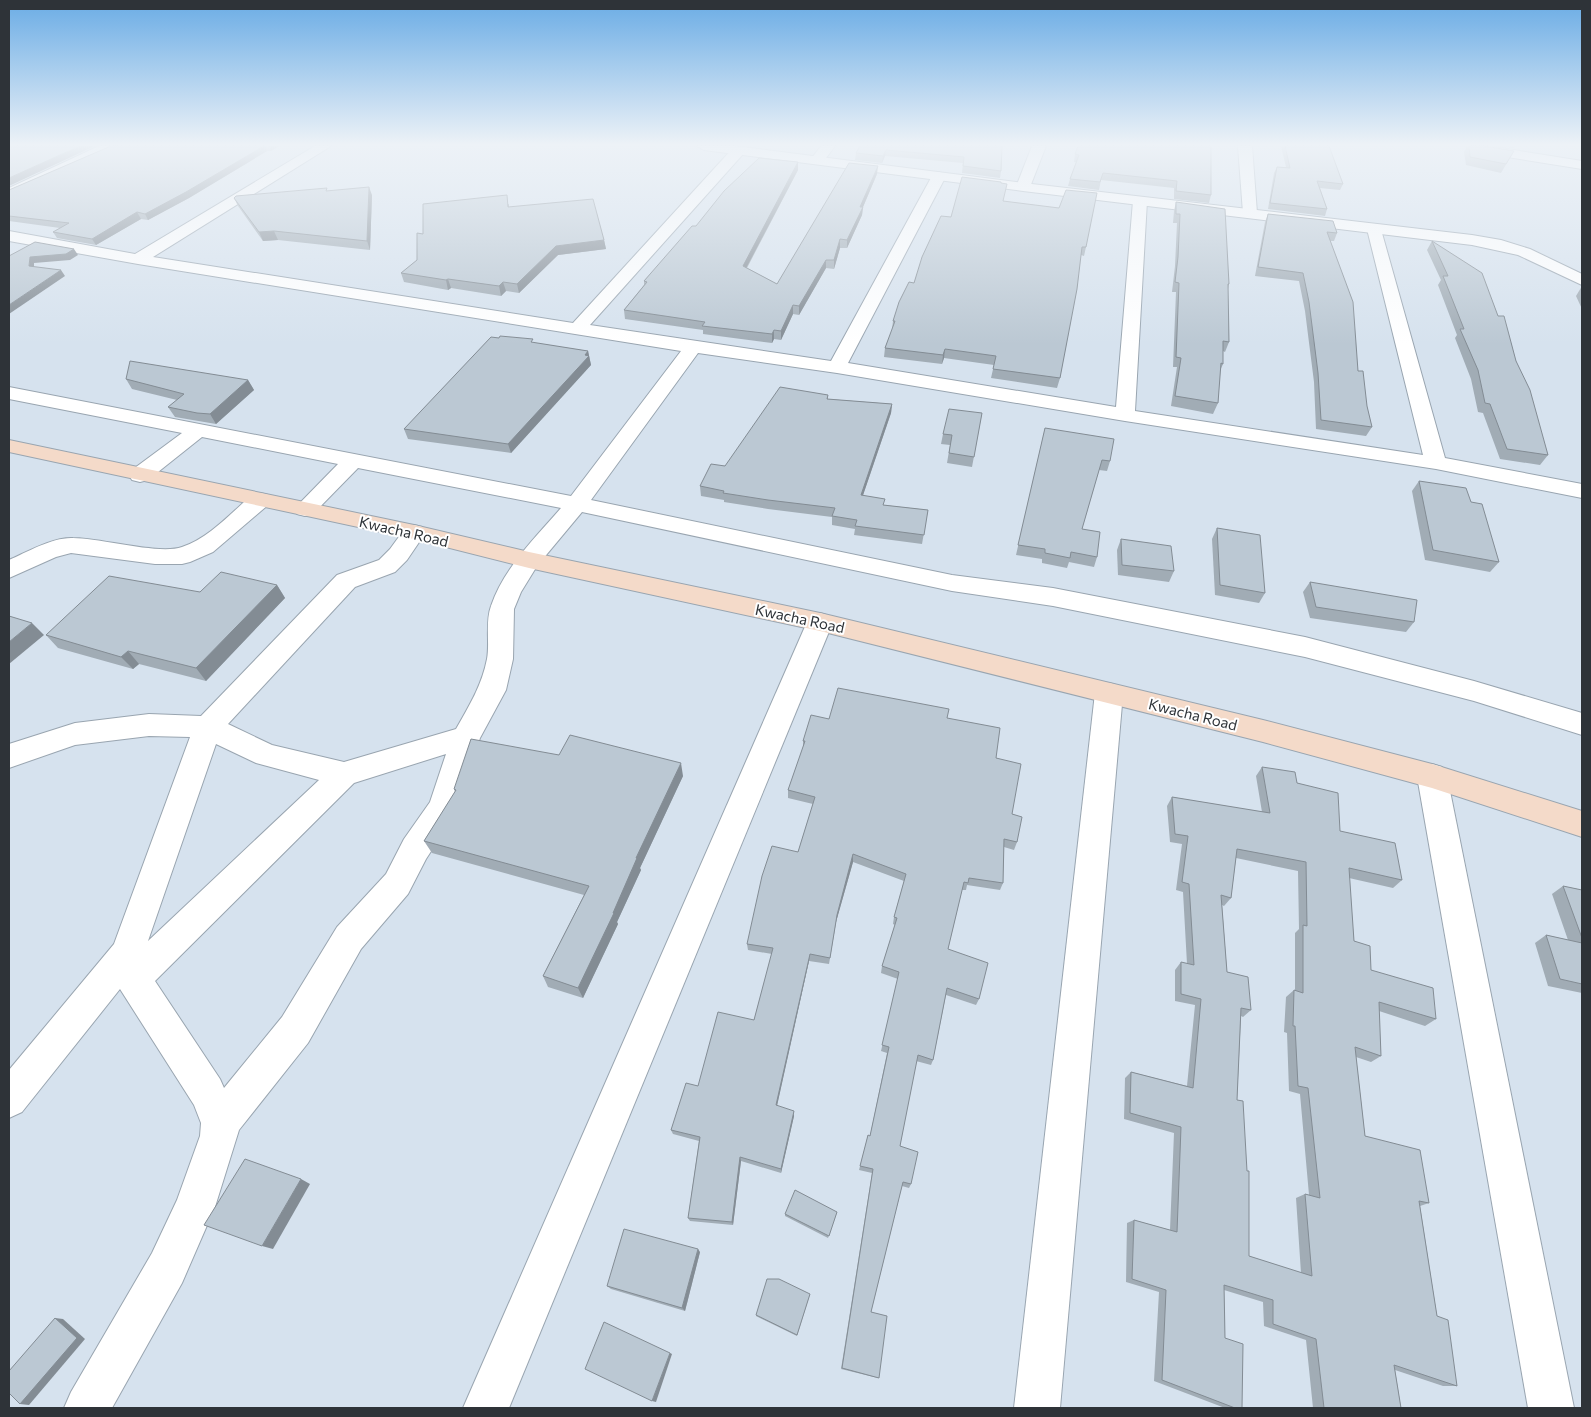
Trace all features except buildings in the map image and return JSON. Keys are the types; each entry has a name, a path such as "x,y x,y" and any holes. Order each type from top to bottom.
{"main road":[{"name":"Kwacha Road","path":"9,446 414,532 529,560 820,622 1263,731 1432,776 1582,824"}],"street":[{"path":"138,259 215,212"},
{"path":"578,328 683,212"},
{"path":"837,367 920,212"},
{"path":"1125,416 1139,212"},
{"path":"1242,212 1501,245 1524,252 1582,280"},
{"path":"1374,229 1436,463"},
{"path":"12,239 693,347 837,367 1125,416 1436,463 1582,491"},
{"path":"220,1123 295,1030 349,938 397,884 414,849 443,807 466,737 492,690 500,659 502,609 529,560 577,504 693,347"},
{"path":"9,393 577,504 952,583 1053,597 1305,647 1474,691 1582,724"},
{"path":"140,475 197,431"},
{"path":"305,509 354,460"},
{"path":"9,570 48,551 71,545 155,556 182,556 205,548 260,500"},
{"path":"87,1408 167,1268 195,1207 219,1136 220,1123 207,1092 150,1001 135,983 135,962 208,727 346,581 355,576 386,567 395,560 414,532"},
{"path":"486,1408 820,622"},
{"path":"1037,1408 1109,693"},
{"path":"9,756 76,734 150,726 208,727 266,755 344,774"},
{"path":"9,1099 135,962 344,774 466,737"},
{"path":"1432,776 1551,1408"}]}
